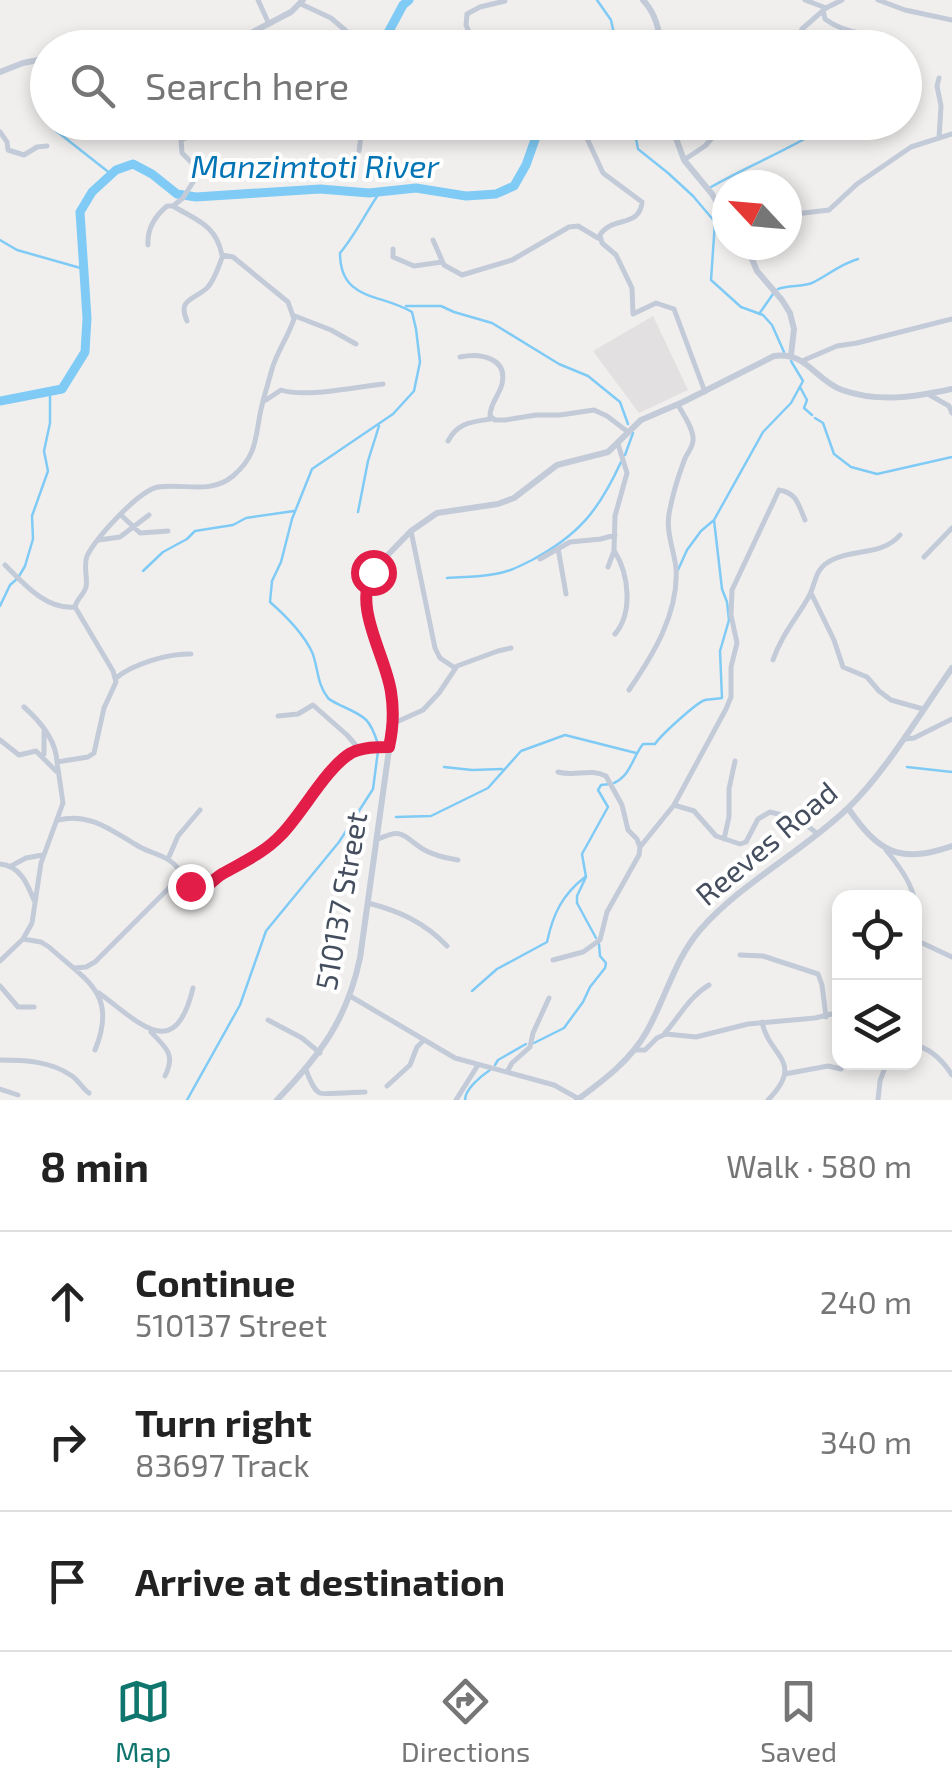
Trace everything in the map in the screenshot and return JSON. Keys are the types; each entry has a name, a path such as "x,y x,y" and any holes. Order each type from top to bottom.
{"street":[{"path":"258,0 269,24"},
{"path":"644,0 659,30"},
{"path":"805,0 825,9"},
{"path":"802,30 842,0"},
{"path":"878,0 952,20"},
{"path":"468,30 467,14 506,1"},
{"path":"257,30 302,2 346,30"},
{"path":"825,9 825,19 847,30"},
{"path":"0,72 30,62"},
{"path":"939,78 939,138"},
{"path":"0,132 12,152 24,155 36,146 47,146"},
{"path":"802,213 829,210 857,184 910,147 952,134"},
{"path":"173,206 183,198 196,175 192,163 182,153 181,140"},
{"path":"359,151 361,140"},
{"path":"588,140 603,173 643,205 638,215 604,228 600,240"},
{"path":"677,140 684,160 712,194"},
{"path":"684,160 710,140"},
{"path":"148,244 154,219 167,206 214,232 223,255 210,286 184,307 187,321"},
{"path":"433,240 442,262 462,275 512,260 574,226 600,240 616,255 632,288 634,314 656,303 674,309 705,392"},
{"path":"392,249 393,257 410,265 442,262"},
{"path":"57,762 94,753 104,708 115,685 116,678 76,607 86,586 87,558 140,496 155,488 200,488 224,482 246,460 257,440 273,367 290,332 293,315 288,302 234,257 223,255"},
{"path":"752,260 790,313 794,328 790,355"},
{"path":"293,315 356,344"},
{"path":"802,361 838,346 952,319"},
{"path":"460,357 483,355 497,363 503,381 489,410 493,419"},
{"path":"608,567 614,551 616,509 627,472 618,444 641,420 774,356 790,355 848,392 885,398 952,389"},
{"path":"263,402 282,390 307,392 383,384"},
{"path":"928,394 949,406 952,413"},
{"path":"629,690 653,656 673,597 676,570 669,516 694,440 678,404"},
{"path":"448,442 460,426 592,410 628,432"},
{"name":"510137 Street","path":"278,1100 320,1053 336,1028 360,958 392,724 391,691 368,614 367,582 377,566 412,531 437,512 498,504 560,463 604,454 618,444"},
{"path":"640,847 674,806 730,702 731,667 737,643 731,615 732,590 779,490 794,496 805,520"},
{"path":"121,515 133,529 144,534 168,531"},
{"path":"99,540 116,538 150,515"},
{"path":"924,557 952,528"},
{"path":"412,531 435,648 440,658 455,668"},
{"path":"540,559 570,542 615,535"},
{"path":"900,535 888,546 827,563 814,581 813,595 843,667 867,678 890,700 923,709"},
{"path":"558,548 566,594"},
{"path":"614,551 624,572 626,603 624,622 615,634"},
{"path":"5,565 49,603 62,608 76,607"},
{"path":"773,660 782,637 813,595"},
{"path":"392,724 422,710 455,668 511,648"},
{"path":"116,678 143,663 191,654"},
{"name":"Reeves Road","path":"578,1100 634,1050 697,934 723,908 848,808 875,777 952,668"},
{"path":"278,716 298,714 313,705 360,750"},
{"path":"0,960 23,939 32,922 44,855 63,803 55,746 24,708"},
{"path":"902,739 914,738 952,719"},
{"path":"44,731 44,757"},
{"path":"0,740 20,755 34,750 58,773"},
{"path":"58,820 77,817 98,822 168,860 192,888 202,890 264,850 286,830 343,760 360,750 389,747"},
{"path":"724,839 736,761"},
{"path":"552,960 583,952 600,940 607,912 640,847 628,830 622,805 606,776 594,771 577,775 558,772"},
{"path":"674,806 694,811 712,833 724,839 745,843 758,820 770,812 798,819 818,834"},
{"path":"848,808 902,870 913,890"},
{"path":"168,860 178,836 200,810"},
{"path":"378,839 402,834 429,852 458,860"},
{"path":"886,850 919,856 952,846"},
{"path":"11,866 44,855"},
{"path":"0,864 11,866 36,902"},
{"path":"74,968 94,962 182,874"},
{"path":"368,904 408,916 446,946"},
{"path":"23,939 40,942 149,1029 170,1057 165,1076"},
{"path":"922,943 952,957"},
{"path":"740,955 763,956 818,974 826,1017"},
{"path":"634,1050 645,1050 663,1035 681,1016 688,1001 709,984"},
{"path":"0,986 18,1007 34,1007"},
{"path":"149,1029 164,1032 174,1028 194,988"},
{"path":"95,1050 105,1020 97,991"},
{"path":"350,996 454,1058 554,1085 578,1100"},
{"path":"507,1072 529,1049 549,998"},
{"path":"663,1035 696,1037 762,1022 832,1015"},
{"path":"268,1020 302,1038 320,1053"},
{"path":"762,1022 765,1035 780,1056 784,1074 780,1088 768,1100"},
{"path":"388,1086 410,1065 424,1040"},
{"path":"922,1047 952,1075"},
{"path":"0,1060 34,1061 58,1068 73,1076 89,1093"},
{"path":"456,1100 478,1066"},
{"path":"784,1074 832,1067"},
{"path":"306,1070 323,1094 365,1092"},
{"path":"878,1100 884,1070"},
{"path":"595,1086 596,1097"},
{"path":"0,1088 18,1096"}],"shaded area":[{"path":"653,316 688,390 639,413 593,351"}],"waterway":[{"name":"Manzimtoti River","path":"390,30 409,0"},
{"path":"597,0 613,30"},
{"path":"68,140 111,174"},
{"name":"Manzimtoti River","path":"0,401 62,389 85,352 87,318 80,212 92,192 116,170 133,164 177,194 196,197 320,189 369,193 416,188 466,196 496,194 514,186 535,140"},
{"path":"636,140 638,149 693,196 715,222 711,280 741,307 763,315 784,352"},
{"path":"711,187 803,140"},
{"path":"378,744 366,720 328,698 308,645 270,602 272,581 312,469 393,414 414,391 420,362 412,312 354,288 342,269 340,253 380,192"},
{"path":"0,240 17,250 84,269"},
{"path":"778,289 812,283 858,259"},
{"path":"759,314 773,294"},
{"path":"406,306 441,306 492,323 559,364 588,376 620,402 628,424"},
{"path":"678,570 687,550 714,520 763,432 791,403 803,381 791,361"},
{"path":"800,387 807,400 804,408 812,415"},
{"path":"0,606 25,566 33,539 32,516 48,471 44,451 50,423 50,391"},
{"path":"815,418 823,423 834,454 851,467 877,474 952,457"},
{"path":"358,512 379,426"},
{"path":"625,455 633,433"},
{"path":"447,578 505,572 548,551 586,520 621,462"},
{"path":"143,571 195,531 294,511"},
{"path":"614,783 628,771 643,744 655,744 701,702 722,698 720,651 729,620 714,520"},
{"path":"396,817 431,816 488,788 521,751 565,735 636,753"},
{"path":"187,1100 240,1005 266,931 339,842 373,789 378,751"},
{"path":"444,767 502,769"},
{"path":"907,767 952,772"},
{"path":"596,938 577,896 586,877 582,854 608,807 598,790 601,785 610,784"},
{"path":"472,991 497,969 547,942 560,906 585,877"},
{"path":"534,1043 564,1028 583,1002 605,968 599,944"},
{"path":"495,1065 526,1044"},
{"path":"465,1100 471,1087 490,1070"}],"route":[{"path":"190,886 205,888 268,847 352,753 389,747 391,691 366,602 367,582 373,572"}]}
